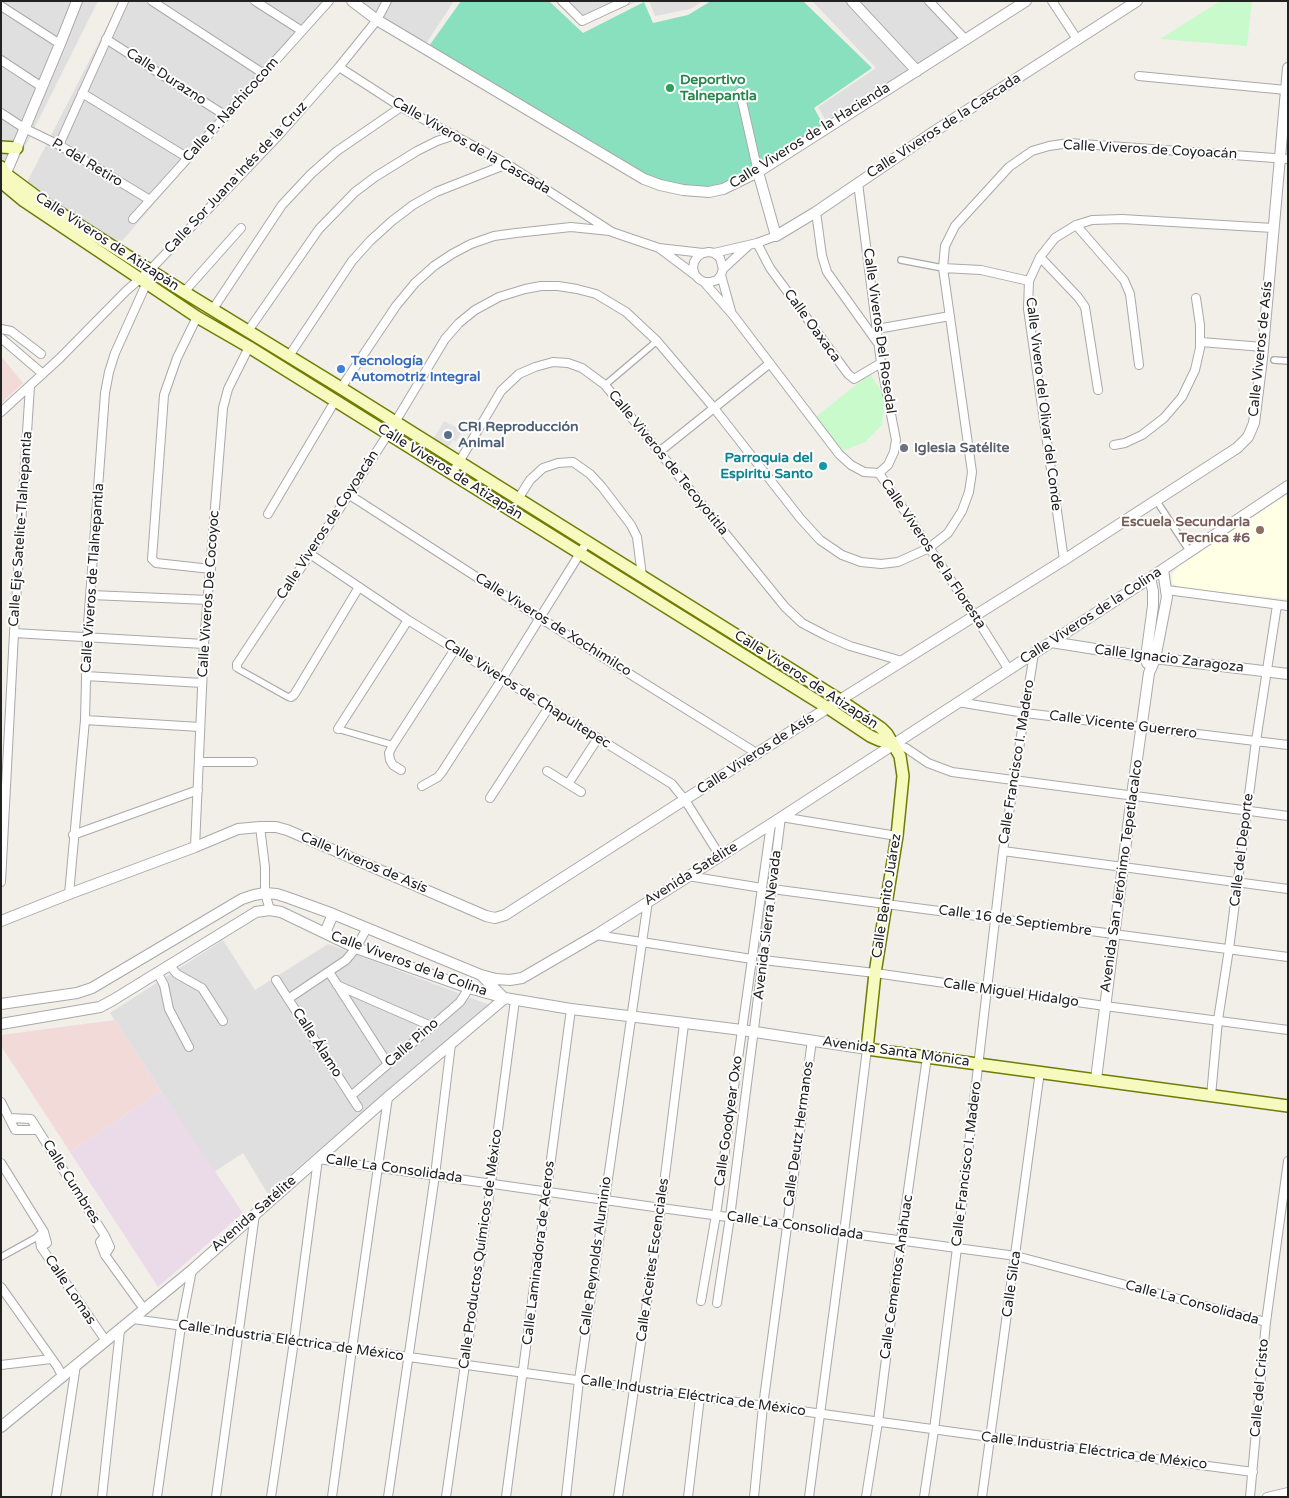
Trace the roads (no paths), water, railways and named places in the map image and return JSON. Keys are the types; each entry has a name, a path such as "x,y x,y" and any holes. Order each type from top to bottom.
{"main road":[{"path":"1,147 17,148"},
{"name":"Calle Viveros de Atizapán","path":"3,176 184,292 248,330 840,700 881,728 893,744"},
{"name":"Calle Viveros de Atizapán","path":"3,176 24,201 197,317 336,401 870,736 893,744"},
{"name":"Calle Benito Juárez","path":"867,1049 875,973 897,836 903,776 900,756 893,744"},
{"name":"Avenida Santa Mónica","path":"867,1049 1288,1106"}],"street":[{"path":"59,145 124,1"},
{"path":"152,1 264,74"},
{"path":"255,1 302,31"},
{"name":"Calle P. Nachicocom","path":"132,219 329,1"},
{"name":"Calle Viveros de la Hacienda","path":"352,1 376,20 644,179 683,190 709,192 723,189 758,172 1026,1"},
{"name":"Calle Sor Juana Inés de la Cruz","path":"150,270 278,136 339,66 376,20 387,1"},
{"path":"562,1 583,21 625,1"},
{"path":"852,1 916,71"},
{"path":"1052,1 1077,39"},
{"name":"Calle Viveros de la Cascada","path":"714,254 757,244 776,236 816,212 935,131 1137,1"},
{"path":"3,176 17,148 76,2"},
{"path":"931,2 965,39"},
{"path":"1,6 60,44"},
{"name":"Calle Durazno","path":"106,39 226,116"},
{"path":"1,60 42,87"},
{"name":"Calle Viveros de la Cascada","path":"339,66 401,107 507,164 612,232 659,248 704,253"},
{"name":"Calle Viveros de Asís","path":"1,921 238,829 260,826 287,830 486,916 495,918 505,915 1237,448 1248,437 1254,423 1263,347 1273,228 1284,159 1288,68"},
{"path":"1139,76 1286,90"},
{"path":"740,92 758,172 776,236"},
{"path":"82,93 188,158"},
{"path":"212,309 288,198 337,151 401,107"},
{"name":"P. del Retiro","path":"1,113 24,128 59,145 150,200"},
{"path":"248,330 319,229 356,192 417,151 455,135"},
{"name":"Calle Viveros de Coyoacán","path":"237,667 237,664 388,434 445,339 459,323 476,310 499,297 541,286 577,288 596,294 626,312 657,341 714,408 800,518 820,540 842,555 861,562 881,564 898,562 929,548 948,533 962,512 969,492 972,472 943,268 945,246 955,226 1009,167 1032,151 1069,142 1284,159"},
{"path":"289,356 352,261 392,221 413,205 436,192 507,164"},
{"name":"Calle Viveros Del Rosedal","path":"858,183 880,363 896,440 894,452 888,465 878,473"},
{"path":"816,212 822,256 827,272 878,344"},
{"name":"Calle Vivero del Olivar del Conde","path":"1064,560 1028,309 1028,281 1040,257 1055,238 1076,225 1092,220 1122,219 1273,228"},
{"path":"1076,225 1124,280 1130,294 1139,365"},
{"path":"341,388 396,306 415,283 434,266 452,254 494,236 571,226 612,232"},
{"path":"184,292 241,228"},
{"name":"Calle Oaxaca","path":"757,244 770,268 848,374 854,379 880,363"},
{"path":"722,272 720,258 709,252 698,256 694,262 695,275 704,282 711,282 716,280 749,245"},
{"name":"Calle Viveros de la Cascada","path":"659,248 695,275"},
{"path":"1040,257 1078,297 1085,308 1098,390"},
{"path":"901,260 943,268 981,270 1028,281"},
{"name":"Calle Viveros de Tlalnepantla","path":"69,894 84,720 105,393 115,353 150,270"},
{"name":"Calle Viveros de la Floresta","path":"722,272 733,315"},
{"path":"1,412 60,358 126,290 144,281"},
{"name":"Calle Viveros de la Floresta","path":"704,282 733,315 839,454 851,465 864,472 878,473 975,616 1009,670"},
{"path":"1114,446 1142,435 1164,418 1182,397 1195,370 1201,342 1196,298"},
{"path":"877,329 950,316"},
{"path":"197,317 177,358 164,395 152,559 156,563 211,569"},
{"path":"1,329 11,331 42,354"},
{"path":"1,338 43,374"},
{"path":"605,385 657,341"},
{"path":"1201,342 1263,347"},
{"name":"Calle Viveros De Cocoyoc","path":"195,847 204,644 223,408 228,389 249,348"},
{"path":"1274,360 1288,361"},
{"name":"Calle Viveros de Tecoyotitla","path":"452,474 501,391 519,374 553,362 582,368 605,385 784,608 802,623 827,636 850,646 902,662"},
{"path":"659,452 769,364"},
{"name":"Calle Eje Satelite-Tlalnepantla","path":"1,882 14,633 30,386"},
{"path":"268,514 336,401"},
{"path":"518,499 530,480 543,468 558,463 573,462 590,474 602,487 631,525 637,538 642,576"},
{"name":"Calle Viveros de la Colina","path":"893,744 1163,570 1288,486"},
{"name":"Calle Viveros de Xochimilco","path":"348,494 540,618 758,754"},
{"path":"1156,500 1190,552"},
{"path":"422,786 438,777 442,772 587,542"},
{"name":"Calle Viveros de Chapultepec","path":"310,554 408,620 672,784 686,800 720,856"},
{"name":"Avenida San Jerónimo Tepetlacalco","path":"1151,658 1168,597 1163,570"},
{"name":"Avenida San Jerónimo Tepetlacalco","path":"1096,1079 1151,658 1153,591 1150,578"},
{"path":"237,667 288,697 292,697 359,587"},
{"path":"1167,590 1288,606"},
{"path":"91,595 208,600"},
{"name":"Calle del Deporte","path":"1211,1096 1218,1020 1256,742 1278,605"},
{"path":"393,745 338,729 408,620"},
{"path":"14,633 204,644"},
{"name":"Calle Ignacio Zaragoza","path":"1051,642 1151,658 1288,674"},
{"path":"401,770 393,765 390,760 389,754 393,745 455,649"},
{"name":"Calle Francisco I. Madero","path":"924,1497 957,1248 1003,850 1034,653"},
{"path":"86,676 202,683"},
{"name":"Calle Vicente Guerrero","path":"958,702 1025,714 1288,745"},
{"path":"490,798 549,707"},
{"path":"84,720 200,727"},
{"path":"568,784 598,738"},
{"path":"893,744 906,748 928,763 952,772 1288,816"},
{"name":"Avenida Satélite","path":"481,975 496,979 510,980 522,978 596,935 893,744"},
{"path":"199,762 253,762"},
{"path":"547,771 582,792"},
{"path":"74,835 198,790"},
{"path":"781,817 897,836"},
{"name":"Avenida Sierra Nevada","path":"754,1032 781,817"},
{"name":"Avenida Sierra Nevada","path":"742,1030 771,824"},
{"path":"1,1024 100,1007 256,912 270,910 265,893 265,867 260,826"},
{"path":"1003,850 1288,889"},
{"path":"688,876 762,888"},
{"name":"Calle 16 de Septiembre","path":"772,889 1288,957"},
{"name":"Calle Viveros de la Colina","path":"1,1004 77,993 92,988 242,899 265,893 289,898 333,914 481,975 510,999"},
{"name":"Calle Reynolds Aluminio","path":"566,1497 579,1380 648,901"},
{"name":"Calle Viveros de la Colina","path":"270,910 280,912 356,948 469,988 510,999"},
{"path":"325,933 333,914"},
{"path":"206,922 215,936"},
{"path":"288,999 346,960 356,948 367,928"},
{"path":"596,935 752,959"},
{"name":"Calle Miguel Hidalgo","path":"763,960 875,973 1288,1030"},
{"path":"169,965 177,974 202,988 223,1021"},
{"path":"157,972 164,985 169,1009 189,1047"},
{"path":"329,972 388,1064"},
{"path":"469,988 481,975"},
{"name":"Calle Álamo","path":"276,980 358,1107"},
{"path":"337,985 431,1026"},
{"name":"Calle Pino","path":"351,1096 460,1002 469,988"},
{"name":"Avenida Satélite","path":"1,1427 192,1270 255,1213 451,1044 510,999"},
{"name":"Avenida Santa Mónica","path":"510,999 867,1049"},
{"name":"Calle Productos Químicos de México","path":"446,1497 491,1183 510,999"},
{"name":"Calle Laminadora de Aceros","path":"506,1497 571,1009"},
{"name":"Calle Aceites Escenciales","path":"618,1497 661,1208 684,1024"},
{"name":"Calle Goodyear Oxo","path":"701,1301 716,1215 742,1030"},
{"name":"Calle Goodyear Oxo","path":"717,1303 754,1032"},
{"name":"Calle Deutz Hermanos","path":"754,1497 763,1406 812,1040"},
{"path":"388,1497 435,1175 451,1044"},
{"path":"809,1497 867,1049"},
{"name":"Calle Cementos Anáhuac","path":"866,1497 878,1422 927,1057"},
{"name":"Calle Silca","path":"982,1497 1040,1071"},
{"path":"332,1497 388,1097"},
{"path":"1,1102 15,1130 38,1130"},
{"name":"Calle Cumbres","path":"9,1118 31,1118 102,1239 110,1247 105,1254"},
{"path":"271,1497 318,1159"},
{"name":"Calle La Consolidada","path":"318,1159 1016,1256 1266,1322"},
{"name":"Calle del Cristo","path":"1250,1497 1266,1322 1288,1160"},
{"name":"Calle Lomas","path":"1,1163 42,1234 44,1245 106,1341"},
{"path":"216,1497 255,1213"},
{"path":"1,1257 42,1234"},
{"name":"Calle Cumbres","path":"102,1239 105,1254 144,1310"},
{"path":"157,1497 181,1326 192,1270"},
{"path":"1,1287 63,1377"},
{"name":"Calle Industria Eléctrica de México","path":"133,1319 934,1430 1253,1472"},
{"path":"102,1497 120,1330"},
{"path":"1,1366 51,1359"},
{"path":"56,1497 76,1365"},
{"path":"688,1497 700,1397"},
{"path":"1267,1497 1288,1492"}],"place":[{"name":"Deportivo Talnepantla","path":"670,88"},
{"name":"Tecnología Automotriz Integral","path":"341,369"},
{"name":"CRI Reproducción Animal","path":"448,435"},
{"name":"Iglesia Satélite","path":"904,448"},
{"name":"Parroquia del Espiritu Santo","path":"823,466"},
{"name":"Escuela Secundaria Tecnica #6","path":"1260,530"}]}
